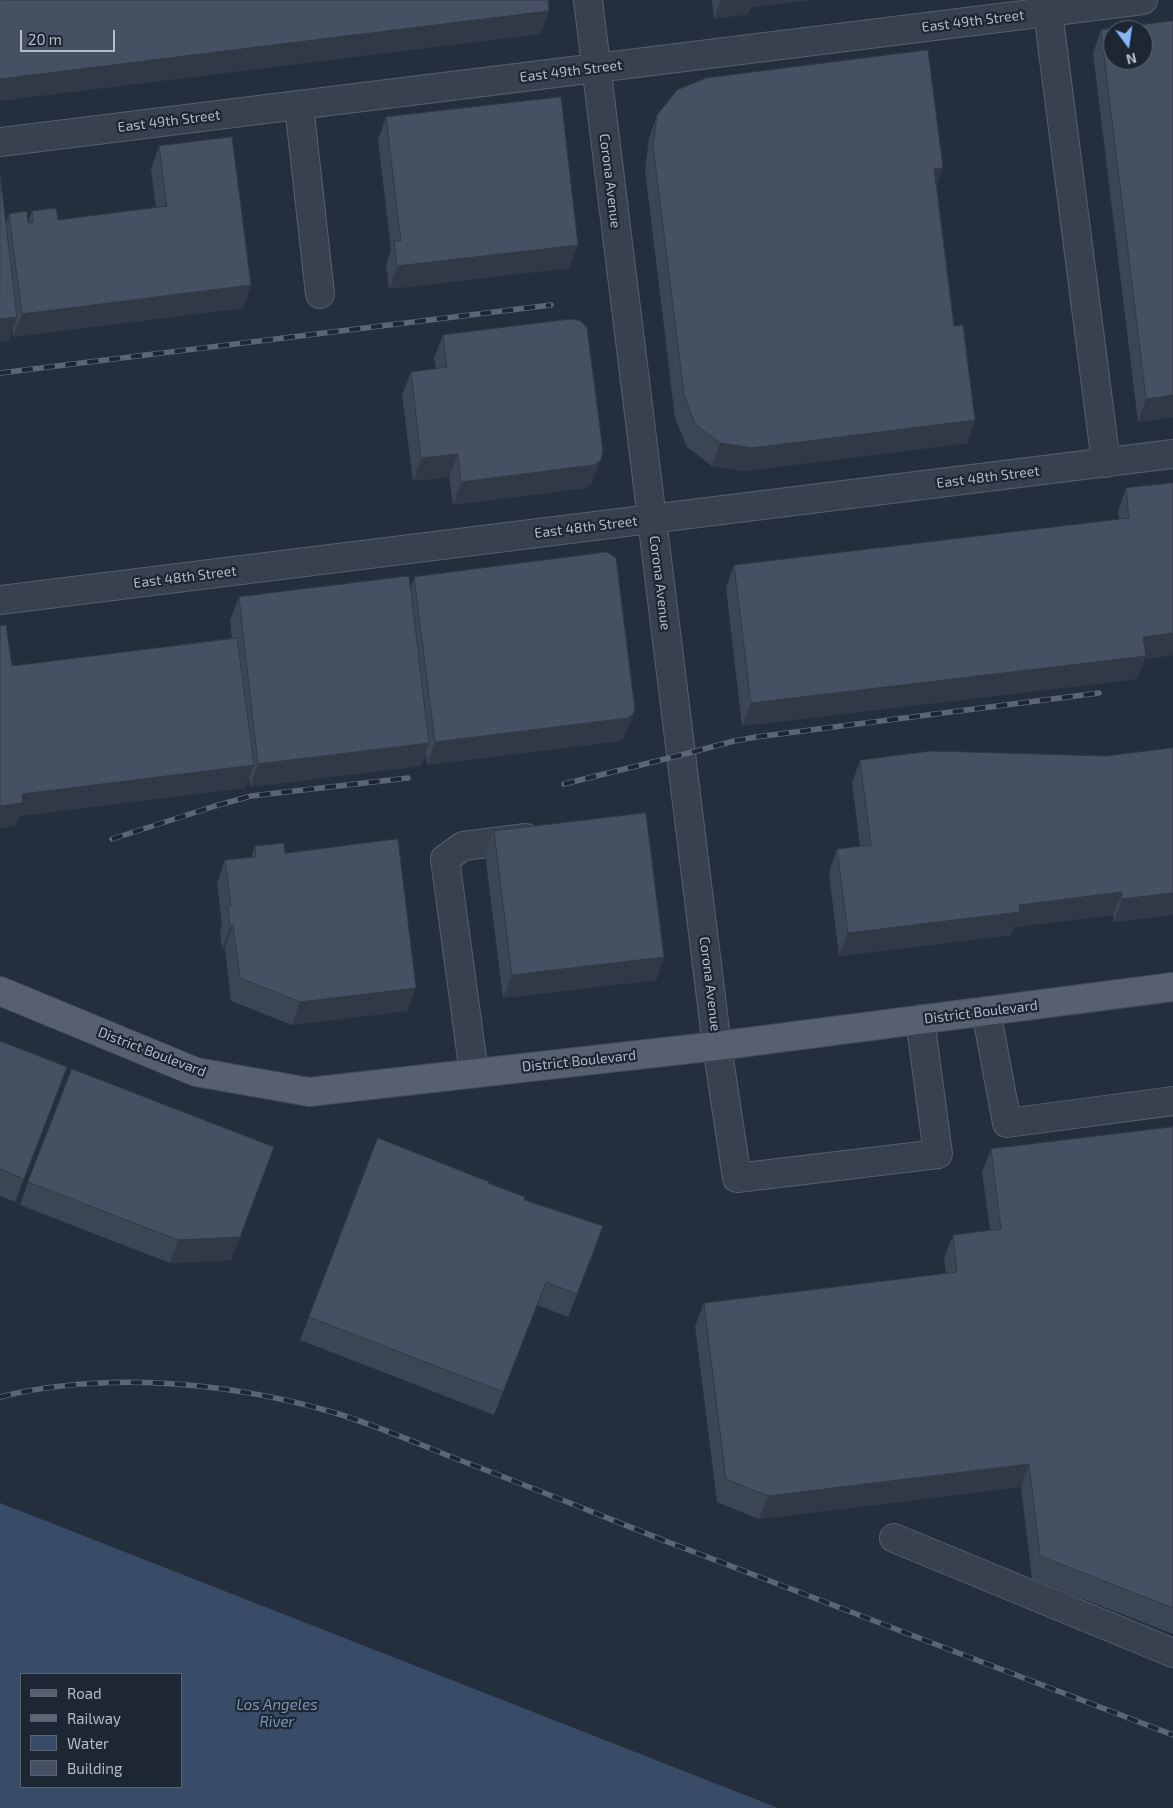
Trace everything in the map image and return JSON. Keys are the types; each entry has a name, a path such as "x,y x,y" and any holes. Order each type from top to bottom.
{"main road":[{"name":"District Boulevard","path":"0,991 196,1072 309,1092 717,1046 1173,986"}],"street":[{"name":"Corona Avenue","path":"588,0 717,1046 736,1178 938,1154 920,1019"},
{"name":"East 49th Street","path":"0,142 1142,0"},
{"path":"1048,12 1106,463"},
{"path":"299,105 320,294"},
{"name":"East 48th Street","path":"0,600 1173,454"},
{"path":"474,1073 446,859 463,846 550,834"},
{"path":"986,1011 1007,1123 1173,1101"},
{"path":"894,1538 1173,1653"}],"water":[{"name":"Los Angeles River","path":"0,1503 778,1808 0,1808"}],"building":[{"path":"0,0 548,0 549,11 0,79"},
{"path":"1173,21 1173,395 1146,399 1106,70 1153,70 1153,24"},
{"path":"1101,30 1103,30 1103,46"},
{"path":"928,50 943,168 934,169 954,326 963,325 975,420 752,448 720,443 695,424 684,395 653,147 657,115 677,90 706,78"},
{"path":"561,97 578,245 397,266 394,241 401,241 386,117"},
{"path":"232,137 251,285 22,314 9,214 27,211 28,223 33,222 32,211 56,208 58,220 167,206 159,146"},
{"path":"0,175 17,317 0,319"},
{"path":"571,319 581,321 587,328 603,451 601,460 594,465 461,482 458,454 421,458 411,372 447,367 443,335"},
{"path":"1173,483 1173,633 1143,637 1146,656 751,703 734,565 1129,518 1126,488"},
{"path":"607,552 616,558 635,710 633,714 628,718 435,742 414,577"},
{"path":"409,576 429,743 258,764 239,597"},
{"path":"6,625 12,666 237,638 254,765 22,794 23,803 0,806 0,626"},
{"path":"1173,748 1173,893 1122,899 1122,892 1019,905 1020,912 848,933 837,849 871,845 860,760 931,751 1105,756"},
{"path":"646,813 664,957 512,975 494,831"},
{"path":"398,839 416,988 300,1002 240,978 233,925 230,926 228,907 231,906 225,860 256,857 255,846 284,843 285,853"},
{"path":"0,1041 67,1067 24,1179 0,1169"},
{"path":"72,1069 274,1147 240,1237 178,1240 28,1182"},
{"path":"1173,1127 1173,1608 1040,1556 1029,1464 768,1496 726,1479 704,1303 957,1272 953,1235 1001,1229 991,1149"},
{"path":"378,1138 525,1197 524,1200 603,1226 577,1294 546,1282 503,1392 309,1317"}],"railway":[{"path":"0,373 551,305"},
{"path":"564,784 756,737 1099,693"},
{"path":"112,839 251,796 408,778"},
{"path":"0,1397 40,1389 124,1382 209,1387 251,1393 332,1412 378,1428 668,1542 1173,1735"}]}
